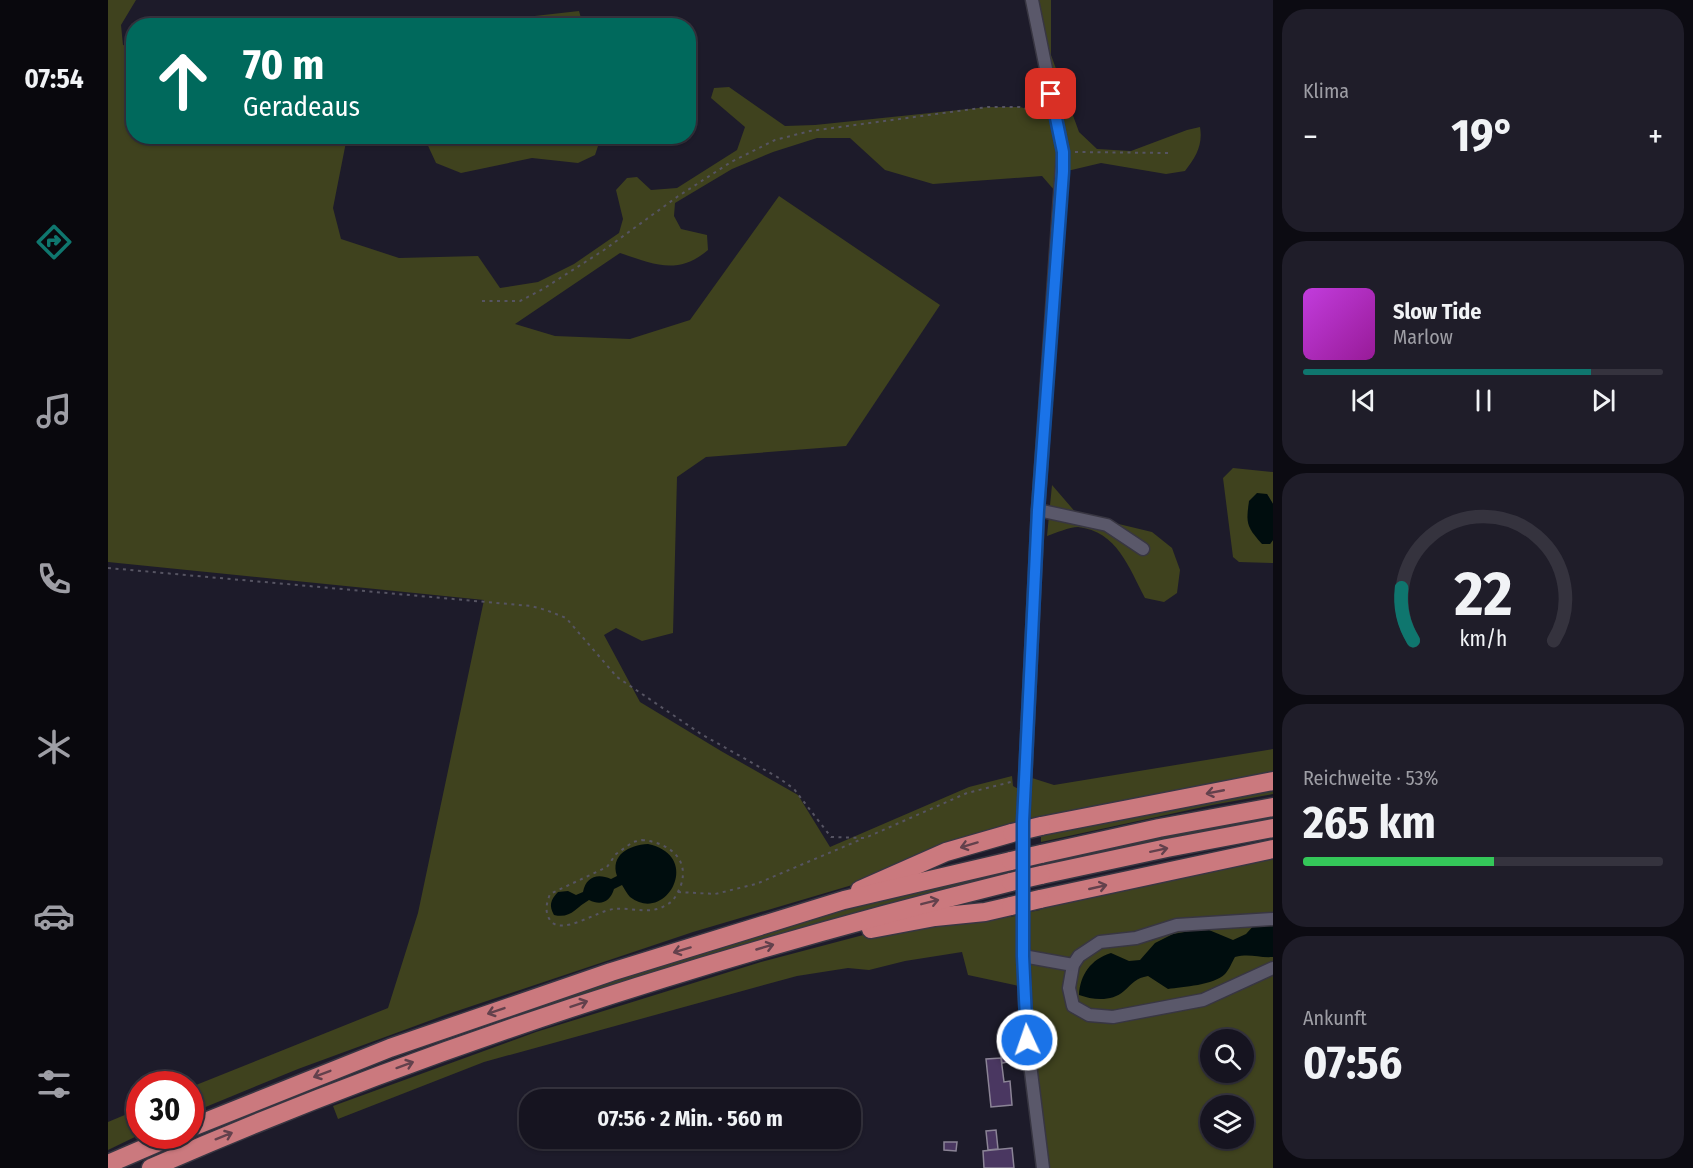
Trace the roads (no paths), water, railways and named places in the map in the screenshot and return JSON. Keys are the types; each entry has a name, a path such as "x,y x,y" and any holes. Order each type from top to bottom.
{"highway":[{"path":"844,900 867,886 927,860 1012,833 1273,781"},
{"path":"204,1122 304,1081 466,1021 611,972 844,900 1159,828 1273,807"},
{"path":"151,1168 314,1100 461,1045 615,992 833,927 1011,882 1167,848 1273,828"},
{"path":"833,927 862,930 935,917 985,912 1017,912 1041,899 1273,849"},
{"path":"108,1164 143,1149"}],"street":[{"path":"1032,0 1063,152 1038,510 1027,778 1017,912 1023,956 1027,1040 1043,1168"},
{"path":"1038,510 1107,525 1143,549"},
{"path":"1273,919 1177,926 1136,938 1100,942 1079,956 1073,966 1069,988 1073,1006 1089,1015 1113,1017 1203,1000 1273,968"},
{"path":"1023,956 1073,966"}]}
